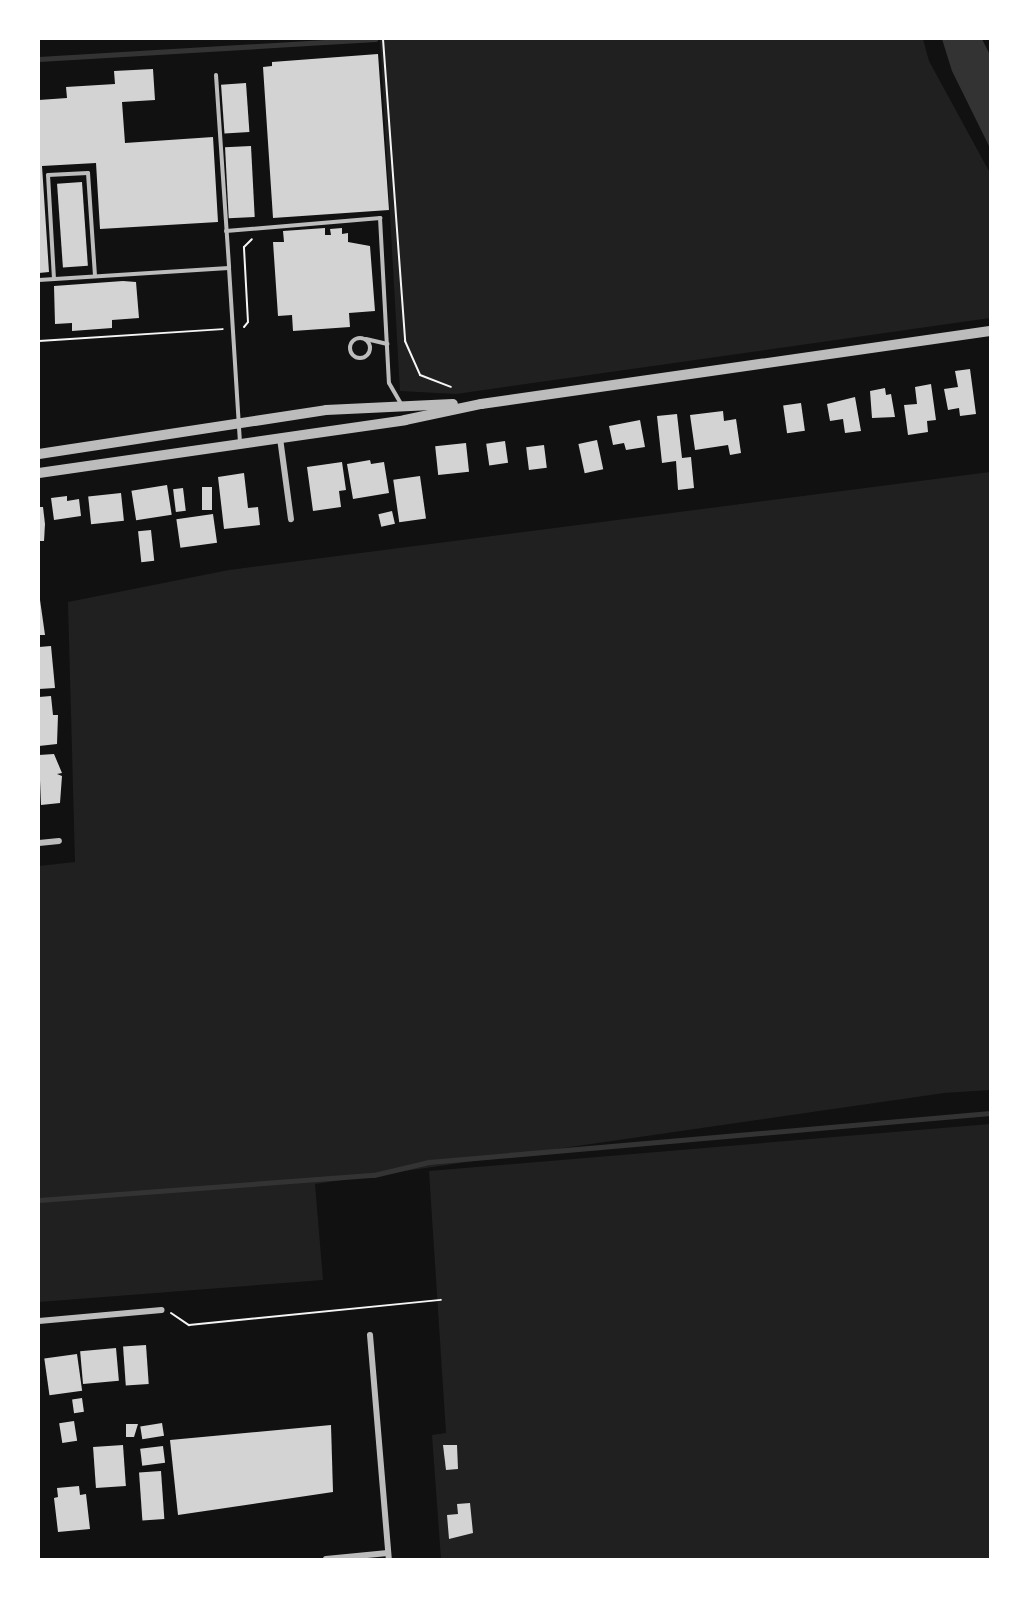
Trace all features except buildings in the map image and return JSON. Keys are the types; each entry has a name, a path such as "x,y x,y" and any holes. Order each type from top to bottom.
{"street":[{"path":"39,473 405,420 481,404 990,331"},
{"path":"39,454 326,410 481,404"},
{"path":"280,438 291,519"},
{"path":"39,843 59,841"},
{"path":"39,1321 162,1310"},
{"path":"326,1559 389,1556 370,1335"}],"lane":[{"path":"216,75 240,444"},
{"path":"54,279 48,176 88,172 95,276"},
{"path":"226,231 380,218 389,383 402,406"},
{"path":"39,280 229,268"},
{"path":"365,339 370,347 368,353 354,355 352,343 365,339 387,345"}],"path":[{"path":"383,39 405,341 420,375 451,387"},
{"path":"244,327 248,322 244,247 248,240 258,238"},
{"path":"39,340 224,329"},
{"path":"162,1310 189,1325 441,1300"}],"shaded area":[{"path":"380,39 923,39 929,61 990,173 990,318 456,394 400,391"},
{"path":"942,39 982,39 990,55 990,148 952,71"},
{"path":"990,472 990,1090 944,1093 315,1184 323,1280 39,1302 39,866 75,862 68,602 229,570"},
{"path":"990,1124 990,1559 441,1559 432,1435 446,1433 429,1171"}],"waterway":[{"path":"39,59 375,39"},
{"path":"39,1200 374,1175 429,1162 990,1113"}]}
